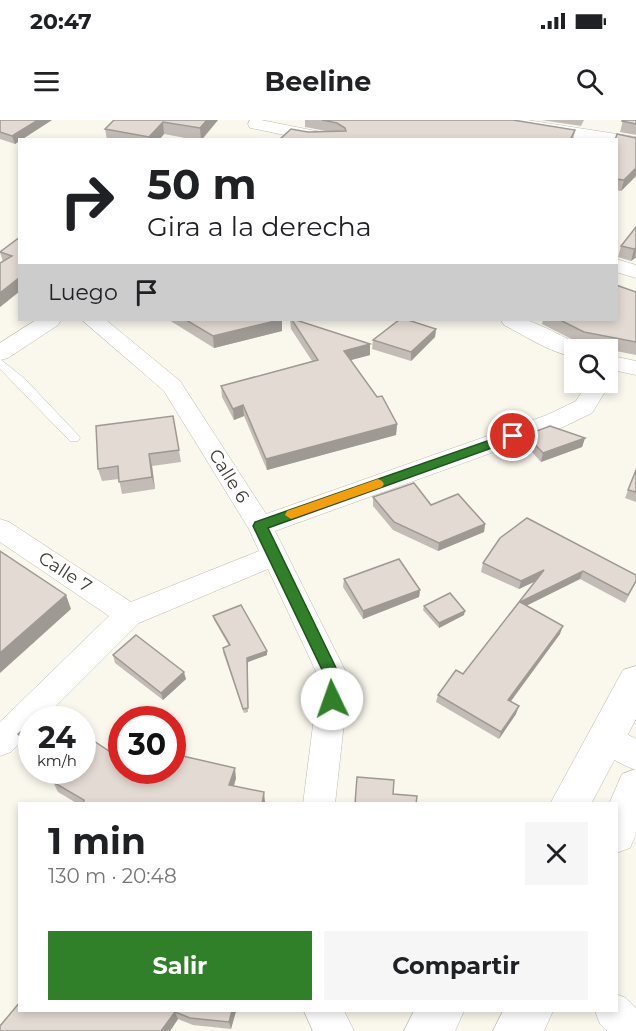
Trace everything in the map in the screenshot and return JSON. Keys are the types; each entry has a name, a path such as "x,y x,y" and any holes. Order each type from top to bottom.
{"main road":[{"path":"572,802 622,747 636,681"},
{"path":"618,829 636,787"},
{"path":"427,1031 441,1012"},
{"path":"516,1031 530,1012"}],"street":[{"path":"495,120 610,138"},
{"path":"254,128 322,138"},
{"path":"618,139 636,142"},
{"path":"618,266 636,272"},
{"path":"0,353 48,321"},
{"name":"Calle 6","path":"94,321 172,386 260,526 334,678 319,802"},
{"path":"514,321 564,346"},
{"path":"618,368 636,368"},
{"path":"260,526 555,421 584,406 592,393"},
{"name":"Calle 7","path":"0,530 129,615"},
{"path":"0,742 129,615 275,555"},
{"path":"323,1012 335,1031"},
{"path":"614,1012 633,1031"}],"lane":[{"path":"0,363 74,438"}],"building":[{"path":"0,120 38,120 12,136 0,132"},
{"path":"114,120 207,120 200,128 163,122 149,137 105,129"},
{"path":"322,120 513,120 575,130 571,138 281,138 291,129 308,132 346,131 337,123"},
{"path":"636,120 636,124 622,121"},
{"path":"617,134 636,138 636,168 624,180 618,179 618,138 616,138"},
{"path":"636,227 636,248 621,246"},
{"path":"18,238 18,279 0,293 0,263 12,256 0,252"},
{"path":"618,286 636,292 636,342 584,332 562,321 618,321"},
{"path":"188,321 275,321 213,336"},
{"path":"293,321 299,321 370,344 344,351 377,397 382,396 397,424 266,459 243,405 233,409 221,386 318,360"},
{"path":"398,321 411,321 436,329 411,352 373,340"},
{"path":"173,416 179,450 149,454 152,477 119,482 118,466 98,469 96,426"},
{"path":"550,426 585,438 543,453 526,435"},
{"path":"636,470 636,492 628,490"},
{"path":"414,483 431,505 458,494 485,524 439,543 394,522 373,497"},
{"path":"527,518 636,575 636,581 628,595 583,571 520,602 563,626 508,700 519,706 501,732 438,695 456,670 463,674 544,570 521,581 483,563 500,538"},
{"path":"0,551 66,595 0,653"},
{"path":"399,559 420,590 363,611 344,579"},
{"path":"450,593 465,611 439,623 424,606"},
{"path":"241,605 267,651 247,658 248,708 243,709 223,648 230,645 213,616"},
{"path":"136,635 184,672 161,693 113,655"},
{"path":"96,742 108,750 108,784 186,784 186,757 235,768 229,785 264,792 262,802 84,802 84,800 56,784 96,784"},
{"path":"357,777 394,780 393,794 417,796 416,802 355,802"},
{"path":"18,1004 18,1012 175,1012 161,1031 0,1031 0,1026"},
{"path":"175,1012 232,1012 229,1022 190,1018"}],"slow traffic":[{"path":"291,515 378,484"}],"route":[{"path":"332,699 334,678 260,526 513,436"}]}
